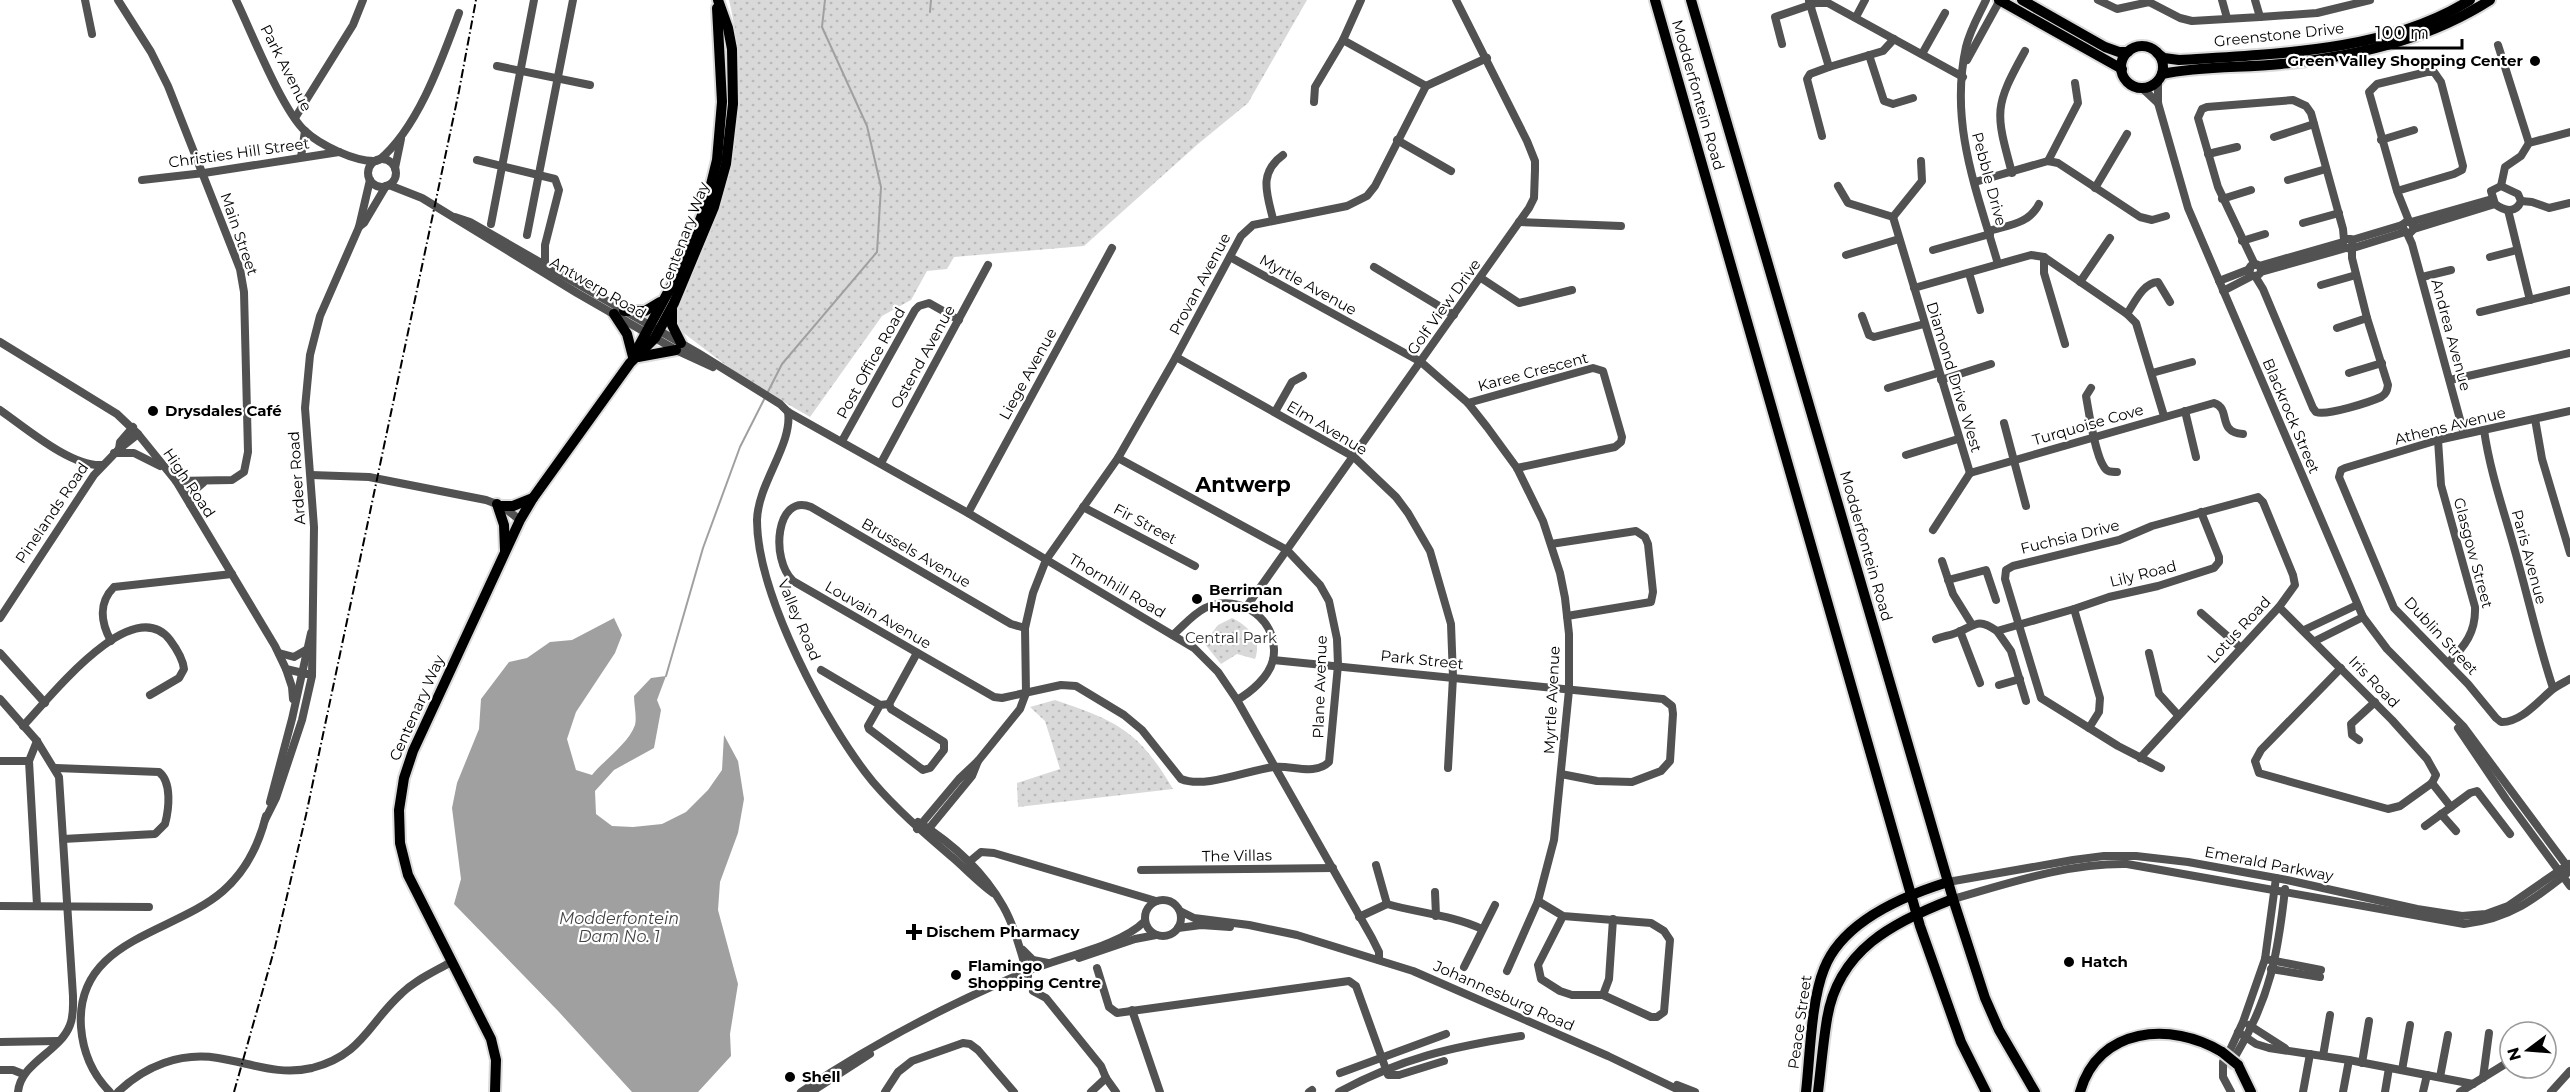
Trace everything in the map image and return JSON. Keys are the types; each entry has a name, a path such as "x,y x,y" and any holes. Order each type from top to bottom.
{"main road":[{"name":"Centenary Way","path":"495,1091 496,1060 491,1039 416,895 403,860 398,826 400,795 413,751 520,520 533,498 652,332 714,207 726,164 732,114 732,49 728,28 718,0"},
{"name":"Modderfontein Road","path":"1655,0 1911,894 1961,1042 1986,1092"},
{"name":"Modderfontein Road","path":"1693,0 1953,899 1990,1008 2003,1038 2035,1092"},
{"path":"2000,0 2122,69"},
{"path":"2022,0 2105,47 2119,52 2128,52"},
{"name":"Greenstone Drive","path":"2157,53 2164,58 2179,60 2325,47 2368,39 2420,24 2470,0"},
{"name":"Greenstone Drive","path":"2160,77 2282,64 2378,47 2439,28 2490,0"},
{"path":"2139,46 2152,49 2157,53 2163,63 2160,77 2153,85 2142,88 2129,84 2122,69 2122,61 2128,52 2139,46"},
{"path":"669,301 678,346 633,359 619,313 645,311 669,301"},
{"path":"505,554 504,525 499,505 513,506 533,498"},
{"name":"Peace Street","path":"1806,1092 1818,986 1824,968 1845,938 1869,918 1911,894 1948,882"},
{"name":"Peace Street","path":"1819,1087 1831,999 1844,971 1864,947 1917,913 1953,899"},
{"path":"2080,1092 2088,1072 2103,1054 2135,1037 2160,1034 2180,1035 2200,1041 2229,1059 2244,1073 2251,1092"}],"street":[{"path":"85,0 92,34"},
{"name":"Main Street","path":"118,0 163,74 240,269 244,292 247,462 244,472 238,478 204,482"},
{"name":"Park Avenue","path":"236,0 283,99 304,131 353,158 366,161 377,160"},
{"path":"295,118 353,25 363,0"},
{"path":"491,224 534,0"},
{"path":"527,235 573,0"},
{"path":"1314,102 1315,87 1343,40 1361,0"},
{"name":"Golf View Drive","path":"1247,606 1481,278 1534,198 1535,161 1487,58 1456,0"},
{"path":"1856,17 1865,0"},
{"name":"Pebble Drive","path":"1986,0 1966,46 1962,133 1998,264"},
{"name":"Pebble Drive","path":"1964,64 2000,0"},
{"path":"2098,0 2117,9 2149,2 2192,21 2298,15 2344,3 2370,0"},
{"path":"2166,0 2169,12"},
{"path":"2222,0 2228,18"},
{"path":"2255,0 2260,17"},
{"path":"1810,2 1829,67"},
{"path":"1782,44 1775,17 1810,2 1828,3 1963,77"},
{"path":"405,129 370,166 369,178 375,185 387,186 394,180 399,146 405,129 438,71 459,13"},
{"path":"1922,54 1945,13"},
{"path":"1822,136 1808,76 1886,49 1894,39"},
{"path":"1343,40 1425,86 1487,58"},
{"path":"2498,45 2529,143"},
{"path":"2012,172 2002,136 1999,113 2004,91 2025,51"},
{"path":"1869,55 1884,100 1893,104 1913,98"},
{"path":"496,66 590,85"},
{"name":"Andrea Avenue","path":"2397,191 2462,170 2463,161 2440,82 2434,72 2378,84 2371,88 2370,96 2464,434"},
{"name":"Blackrock Street","path":"2160,77 2158,103 2182,192 2363,617 2387,650 2448,711 2477,744 2567,869 2570,886"},
{"path":"2048,162 2079,103 2075,83"},
{"name":"Provan Avenue","path":"1026,693 1025,628 1033,593 1046,560 1118,458 1246,230 1273,219 1347,206 1367,196 1375,186 1425,86"},
{"path":"2142,88 2158,103"},
{"path":"2292,100 2306,106 2311,113 2367,318 2388,385 2384,394 2328,413 2316,412 2222,199 2208,154 2198,118 2202,109 2207,106 2292,100"},
{"path":"2274,137 2314,124"},
{"path":"2381,140 2414,130"},
{"path":"301,157 304,131"},
{"path":"2501,186 2503,170 2521,156 2529,143 2570,132"},
{"path":"2095,188 2127,134"},
{"path":"1397,140 1451,171"},
{"path":"2208,154 2237,147"},
{"name":"Christies Hill Street","path":"142,180 340,152"},
{"path":"1273,219 1266,177 1272,165 1283,155"},
{"name":"Park Avenue","path":"353,158 363,166 369,178"},
{"path":"377,160 390,162 395,170"},
{"path":"477,160 555,179 559,190 545,245 545,267"},
{"path":"1838,186 1848,203 1893,217 1922,181 1924,176 1921,161"},
{"path":"1975,182 2048,162 2066,168 2146,220 2166,216"},
{"path":"2288,180 2326,169"},
{"name":"Antwerp Road","path":"395,170 404,184 422,198 455,217 470,222 619,313"},
{"name":"Ardeer Road","path":"110,1092 92,1070 83,1041 82,1009 96,970 121,947 140,935 187,915 224,890 243,869 276,798 302,720 312,676 314,651 312,629 314,527 305,408 310,355 327,298 359,226 369,178"},
{"name":"Antwerp Road","path":"387,186 422,198"},
{"name":"Ardeer Road","path":"359,226 364,223 387,186"},
{"path":"2501,186 2516,192 2521,201 2517,208 2508,210 2493,201 2491,191 2501,186"},
{"path":"2222,199 2251,190"},
{"path":"2219,281 2493,201"},
{"path":"2521,201 2549,208 2570,203"},
{"path":"1933,250 2026,220 2039,204"},
{"path":"2508,210 2530,300"},
{"path":"2303,223 2338,213"},
{"name":"Antwerp Road","path":"455,217 466,227 773,400"},
{"name":"Diamond Drive West","path":"1893,217 1970,473"},
{"path":"1519,222 1621,226"},
{"path":"2242,241 2265,234"},
{"path":"2080,282 2110,238"},
{"path":"1846,255 1899,239"},
{"path":"531,258 545,245"},
{"name":"Liege Avenue","path":"968,513 1112,248"},
{"path":"2490,257 2517,250"},
{"path":"1914,288 2031,255 2044,257 2127,314 2139,328 2164,416"},
{"name":"Myrtle Avenue","path":"1230,257 1421,362 1468,404 1517,468 1532,495 1560,573 1567,616 1569,690 1554,840 1538,901 1507,970"},
{"path":"2044,257 2044,273 2065,344"},
{"name":"Ostend Avenue","path":"881,463 988,264"},
{"path":"1374,267 1454,315"},
{"path":"2422,277 2451,270"},
{"path":"2223,291 2255,271"},
{"path":"1968,273 1980,310"},
{"path":"2321,285 2356,275"},
{"path":"1481,278 1519,303 1572,290"},
{"path":"2127,314 2151,283 2158,282 2170,302"},
{"path":"2480,312 2570,290"},
{"name":"Post Office Road","path":"842,441 915,310 929,303 959,320"},
{"path":"1862,316 1869,335 1874,338 1924,324"},
{"path":"2337,328 2367,318"},
{"name":"High Road","path":"0,342 117,414 135,430 176,482 279,654 293,694 292,719"},
{"path":"2450,380 2570,353"},
{"name":"Elm Avenue","path":"1176,357 1354,457 1396,497 1430,550 1451,624 1453,677 1448,768"},
{"path":"2152,373 2192,363"},
{"path":"2349,373 2382,363"},
{"path":"1888,388 1991,364"},
{"name":"Karee Crescent","path":"1468,404 1593,368 1603,371 1622,437 1621,442 1615,447 1517,468"},
{"path":"1275,412 1292,382 1303,376"},
{"path":"2091,388 2086,396 2094,438 2104,467 2107,471 2117,472"},
{"name":"Thornhill Road","path":"773,400 788,412 968,513 1173,635 1194,648 1207,660 1237,700 1276,766 1379,952 1379,960"},
{"name":"Turquoise Cove","path":"1970,473 2214,403 2221,408 2229,429 2243,434"},
{"path":"0,411 81,462 89,465 102,465"},
{"path":"2185,411 2196,457"},
{"name":"Athens Avenue","path":"2339,474 2345,468 2438,440 2570,411"},
{"name":"Valley Road","path":"788,412 788,427 764,485 757,518 762,562 769,590 783,625 833,721 872,781 904,814 923,829"},
{"path":"2535,419 2542,459 2570,553"},
{"path":"2004,423 2026,506"},
{"name":"Pinelands Road","path":"0,618 102,465 116,451 120,442 135,430"},
{"name":"Paris Avenue","path":"2484,430 2495,486 2515,550 2536,637 2553,688"},
{"path":"1906,455 1958,439"},
{"name":"Glasgow Street","path":"2438,440 2441,485 2476,613 2469,640 2448,663"},
{"path":"116,451 134,453 163,468"},
{"name":"Plane Avenue","path":"1118,458 1287,550 1320,585 1329,601 1337,639 1338,666 1329,762 1323,767 1314,769 1276,766"},
{"path":"1933,530 1970,473"},
{"name":"Dublin Street","path":"2339,474 2342,489 2394,608 2501,722 2513,720 2540,701 2553,688"},
{"path":"311,475 369,477 499,505 520,520"},
{"path":"176,482 204,482"},
{"path":"190,505 190,494 204,482"},
{"name":"Fuchsia Drive","path":"2161,768 2140,758 2041,698 2005,579 2008,568 2064,552 2119,540 2152,526 2254,497 2258,497 2263,502"},
{"name":"Lotus Road","path":"2140,758 2293,589 2295,580 2263,502"},
{"name":"Brussels Avenue","path":"794,508 806,505 811,507 1011,624 1025,628"},
{"name":"Fir Street","path":"1083,507 1195,566"},
{"name":"Louvain Avenue","path":"794,508 784,520 777,540 781,561 788,576 994,697 1069,684 1096,696 1142,730 1172,771 1186,781 1200,782 1276,766"},
{"name":"Lily Road","path":"1997,631 2214,568 2219,562 2219,557 2201,512"},
{"path":"1551,544 1636,531 1645,537 1648,544 1653,592 1651,602 1567,616"},
{"path":"1942,561 1963,613 1971,623"},
{"path":"1948,580 1986,570 1996,600"},
{"path":"111,641 105,630 103,610 106,598 114,587 232,574"},
{"path":"1173,635 1195,615 1214,605 1226,603 1247,606 1257,614 1267,630 1273,660 1257,686 1237,700"},
{"path":"2304,630 2357,605"},
{"name":"Iris Road","path":"2279,607 2315,641 2427,759 2436,775 2432,783"},
{"path":"2074,609 2100,698 2098,712 2089,728"},
{"path":"2201,613 2241,648"},
{"path":"2315,641 2363,617"},
{"path":"1936,639 1960,631 1971,623 1985,624 1997,631 2011,651 2026,701"},
{"path":"23,726 67,676 111,641 129,630 144,627 159,631 173,643 184,665 183,673 179,678 150,694"},
{"name":"Ardeer Road","path":"265,820 292,719 312,629"},
{"path":"1960,631 1980,683"},
{"path":"279,654 294,657 306,650"},
{"path":"0,653 45,703"},
{"path":"889,704 917,653"},
{"path":"2149,653 2159,694 2178,715"},
{"name":"Park Street","path":"1273,660 1668,701 1673,714 1670,761 1661,771 1632,782 1597,781 1561,774"},
{"path":"2341,668 2258,754 2256,761 2259,773 2388,809 2400,806 2432,783 2451,807"},
{"path":"286,669 312,676"},
{"path":"821,670 880,705 889,704"},
{"path":"1999,685 2020,679"},
{"path":"2553,688 2570,680"},
{"path":"923,829 965,772 978,761 1020,709 1026,693"},
{"path":"0,699 37,741 56,768 62,786 66,906 73,1013 68,1029 23,1074 18,1092"},
{"path":"2359,740 2352,735 2351,724 2374,702"},
{"path":"880,705 868,726 869,729 923,770 930,768 944,750 944,742 891,709 889,704"},
{"path":"37,741 29,761 37,905"},
{"path":"0,761 29,761"},
{"path":"56,768 154,771 162,774 168,794 165,824 155,834 63,839"},
{"path":"2425,826 2470,793 2477,791 2510,834"},
{"path":"2441,814 2456,831"},
{"path":"923,829 969,862 1003,905 1017,938 1027,974"},
{"path":"923,829 993,893"},
{"path":"811,1092 915,1028 1051,963 1115,943 1168,935 1178,927 1180,911 1167,900 1156,901 994,853 981,852 969,862"},
{"name":"Emerald Parkway","path":"1948,882 2064,861 2119,855 2168,859 2276,878 2417,909 2462,916 2486,914 2508,906 2567,869"},
{"name":"Emerald Parkway","path":"1953,899 2067,869 2109,864 2149,867 2464,924 2491,920 2514,912 2567,869"},
{"path":"1376,865 1386,904"},
{"name":"The Villas","path":"1141,870 1333,868"},
{"path":"2231,1092 2223,1077 2264,963 2276,878"},
{"path":"2229,1059 2252,1027 2275,965 2286,880"},
{"path":"1435,892 1436,916"},
{"path":"1133,893 1147,909"},
{"path":"1156,901 1147,909 1145,921 1151,932 1156,935"},
{"path":"1538,901 1563,916 1651,923 1668,935 1670,940 1666,1008 1661,1015 1651,1017 1603,995 1567,994 1545,983 1538,974 1538,965 1563,916"},
{"path":"1359,917 1386,904 1465,922 1482,929"},
{"path":"1464,967 1495,905"},
{"path":"0,906 149,907"},
{"name":"Johannesburg Road","path":"1180,911 1189,917 1277,930 1379,960 1439,982 1683,1092"},
{"path":"1603,995 1609,979 1613,919"},
{"path":"801,1092 913,1023 1027,974 1115,943 1145,921"},
{"name":"Johannesburg Road","path":"1178,927 1201,925 1229,927 1329,946"},
{"path":"1017,938 1033,960 1051,963"},
{"path":"118,1092 147,1070 180,1058 219,1058 266,1070 284,1071 300,1070 326,1063 360,1041 409,986 451,962"},
{"path":"2264,963 2320,973"},
{"path":"1096,968 1111,1010 1117,1013 1349,981 1356,986 1385,1070 1391,1076 1398,1076 1444,1061"},
{"path":"1033,992 1046,998 1101,1066 1116,1092"},
{"path":"1132,1010 1160,1092"},
{"path":"2323,1056 2330,1015"},
{"path":"2362,1063 2369,1021"},
{"path":"2243,1022 2286,1049"},
{"path":"2402,1070 2410,1025"},
{"path":"2238,1032 2262,1047 2349,1060 2473,1084"},
{"path":"1340,1073 1446,1034"},
{"path":"2482,1078 2489,1034"},
{"path":"2440,1077 2448,1035"},
{"path":"1339,1092 1352,1089 1385,1070 1444,1049 1521,1036"},
{"path":"0,1042 58,1041"},
{"path":"889,1091 898,1072 912,1061 963,1043 970,1044 978,1050 1014,1092"},
{"path":"2303,1092 2310,1054"},
{"path":"2343,1092 2349,1060"},
{"path":"2385,1092 2390,1068"},
{"path":"2460,1092 2498,1068"},
{"path":"0,1070 13,1070 23,1074"},
{"path":"2551,1092 2570,1071"},
{"path":"2423,1092 2427,1075"},
{"path":"1091,1092 1106,1078"},
{"name":"Johannesburg Road","path":"1664,1082 1695,1092"}],"green space":[{"path":"729,0 1307,0 1248,103 1198,144 1084,246 954,257 947,269 927,271 911,300 882,316 810,417 744,379 681,331 676,323 676,310 707,239 723,195 734,148 739,73"},
{"name":"Central Park","path":"1232,618 1252,634 1257,652 1255,659 1237,654 1221,664 1204,643 1218,625"},
{"path":"1055,700 1111,722 1124,731 1149,754 1173,789 1018,807 1017,783 1060,769 1045,721 1030,707"}],"water":[{"name":"Modderfontein Dam No. 1","path":"614,618 622,635 615,653 576,712 567,739 576,770 592,775 622,745 635,725 634,696 651,678 666,676 657,700 661,710 654,748 614,770 595,791 596,814 612,826 633,827 662,824 686,812 708,790 722,770 724,735 738,761 744,799 738,833 720,882 718,910 738,984 730,1034 731,1056 698,1092 632,1092 559,1012 454,904 461,879 452,808 457,783 479,729 481,699 509,662 527,658 550,642 572,640"}],"waterway":[{"path":"666,676 703,548 740,447 782,364 877,252 881,187 867,126 822,27 825,0"},
{"path":"930,12 931,0"}],"tunnel":[{"path":"2228,1068 2235,1057"}],"railway":[{"path":"234,1092 275,947 306,815 459,91 476,0"}],"place":[{"name":"Green Valley Shopping Center","path":"2535,61"},
{"name":"Drysdales Café","path":"153,411"},
{"name":"Berriman Household","path":"1197,599"},
{"name":"Dischem Pharmacy","path":"914,932"},
{"name":"Hatch","path":"2069,962"},
{"name":"Flamingo Shopping Centre","path":"956,975"},
{"name":"Shell","path":"790,1077"}],"district":[{"name":"Antwerp","path":"1243,485"}]}
